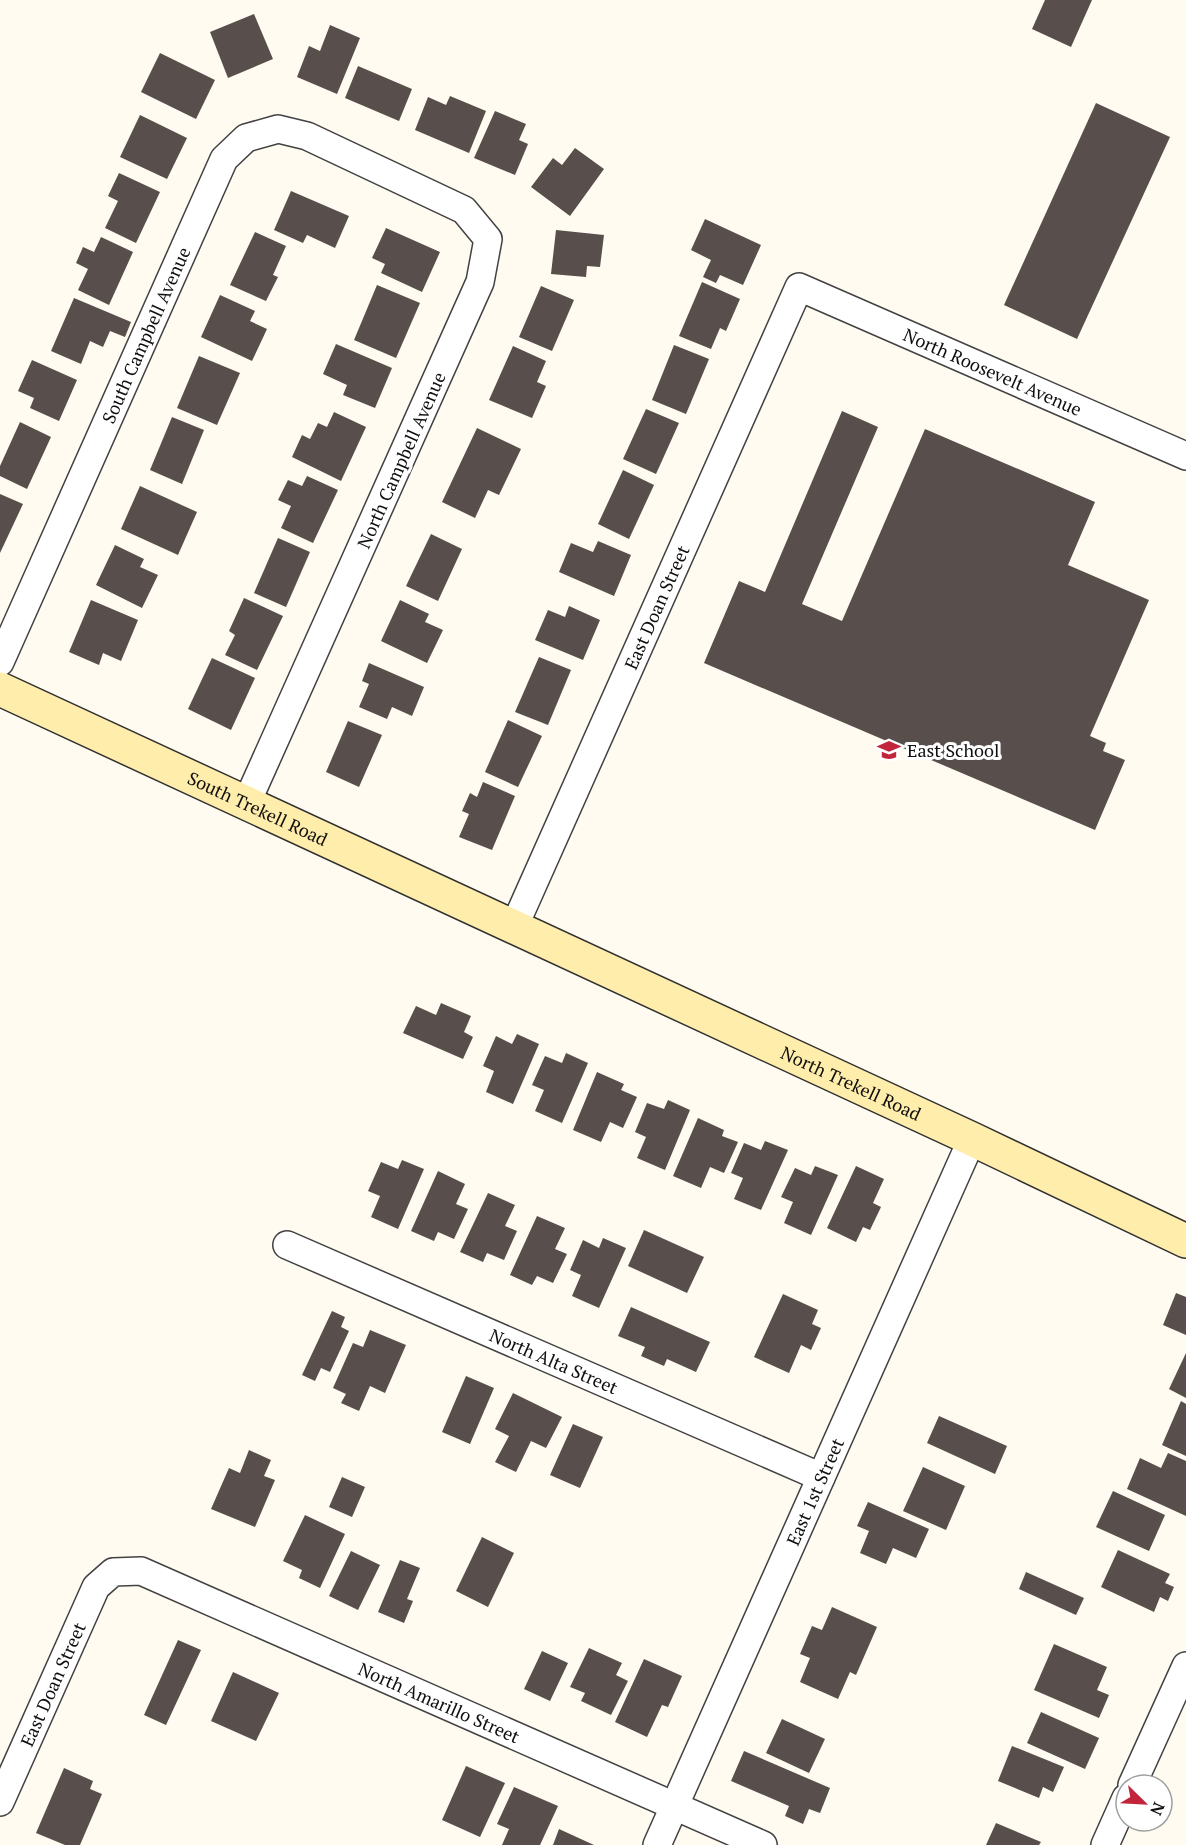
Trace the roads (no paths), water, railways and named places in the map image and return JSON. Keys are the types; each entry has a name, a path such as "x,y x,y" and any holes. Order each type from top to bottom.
{"main road":[{"name":"South Trekell Road","path":"0,690 514,927"},
{"name":"North Trekell Road","path":"514,927 972,1139 1186,1241"}],"street":[{"name":"South Campbell Avenue","path":"0,662 224,159 246,138 278,129 307,136 374,166"},
{"name":"North Campbell Avenue","path":"247,802 480,282 488,239 464,210 374,166"},
{"name":"North Roosevelt Avenue","path":"799,287 1186,456"},
{"name":"East Doan Street","path":"514,927 799,287"},
{"name":"East 1st Street","path":"657,1845 972,1139"},
{"name":"North Alta Street","path":"287,1245 821,1477"},
{"name":"North Amarillo Street","path":"113,1572 141,1571 763,1845"},
{"name":"East Doan Street","path":"0,1802 96,1587 113,1572"},
{"path":"1137,1773 1186,1666"},
{"path":"1105,1845 1114,1825"}],"place":[{"name":"East School","path":"889,750"}]}
